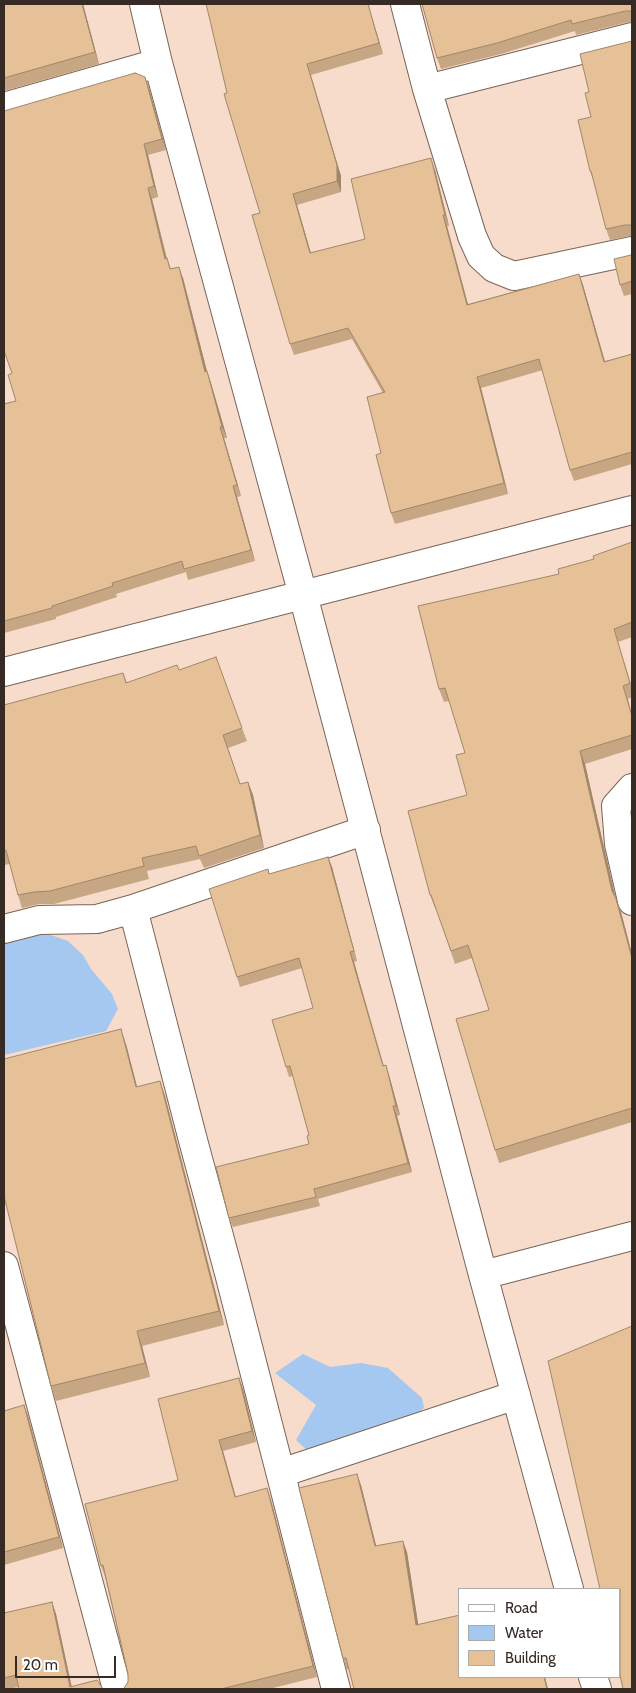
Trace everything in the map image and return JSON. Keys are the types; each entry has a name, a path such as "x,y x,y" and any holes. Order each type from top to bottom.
{"street":[{"path":"144,4 158,63 303,595 483,1275 570,1588"},
{"path":"405,4 427,89 472,236 481,256 494,268 514,276 632,252"},
{"path":"427,89 632,37"},
{"path":"4,107 158,63"},
{"path":"4,672 632,510"},
{"path":"632,788 616,806 619,844 632,901"},
{"path":"4,929 39,920 96,919 133,909 366,830"},
{"path":"133,909 336,1689"},
{"path":"483,1275 632,1236"},
{"path":"4,1266 117,1689"},
{"path":"281,1473 516,1395"}],"water":[{"path":"4,933 45,933 68,941 83,955 91,969 112,994 118,1009 106,1031 4,1055"},
{"path":"303,1354 330,1367 361,1363 388,1368 422,1398 424,1408 412,1417 310,1453 296,1440 316,1405 275,1373"}],"building":[{"path":"4,4 82,4 95,52 4,78"},
{"path":"206,4 368,4 379,43 307,64 337,165 337,181 293,194 310,253 365,239 351,179 431,158 445,215 443,215 467,305 579,274 604,362 632,354 632,452 570,470 539,359 477,377 504,483 391,513 376,455 381,453 367,397 385,392 348,328 290,344 252,215 260,213 224,94 227,93"},
{"path":"422,4 632,4 632,11 572,24 571,20 497,43 437,58"},
{"path":"632,41 632,225 606,229 578,120 591,117 585,93 589,92 580,54"},
{"path":"135,73 145,77 162,139 144,144 154,186 148,188 165,259 167,258 170,269 179,267 205,372 207,371 222,427 220,427 237,485 233,486 251,550 184,569 182,561 112,583 113,586 52,606 52,608 4,621 4,404 16,401 8,375 12,373 4,351 4,111"},
{"path":"632,255 632,281 620,285 614,259"},
{"path":"632,542 632,622 614,629 630,683 623,686 632,716 632,735 580,751 612,891 616,899 632,958 632,1108 495,1150 456,1019 489,1010 468,945 451,951 430,895 408,811 467,795 456,755 465,753 445,688 439,689 418,606 559,574 558,569 594,559 593,556"},
{"path":"216,657 242,728 223,735 240,784 248,782 260,835 199,856 196,846 142,858 144,866 50,891 18,895 6,850 4,851 4,705 123,673 126,683 177,665 179,670"},
{"path":"328,857 354,951 350,952 383,1066 386,1065 396,1106 393,1106 408,1163 314,1189 316,1197 229,1218 216,1167 309,1144 307,1136 309,1135 290,1066 286,1067 272,1020 313,1008 299,958 237,977 209,889 268,869 269,874"},
{"path":"121,1029 136,1087 160,1081 219,1311 137,1331 145,1363 51,1386 4,1196 4,1059"},
{"path":"632,1326 632,1689 623,1689 621,1678 621,1588 600,1588 548,1361"},
{"path":"239,1378 252,1431 219,1440 235,1497 267,1488 313,1666 221,1689 123,1689 128,1682 128,1674 103,1565 101,1566 85,1504 178,1480 158,1399"},
{"path":"24,1405 59,1537 4,1552 4,1411"},
{"path":"357,1474 375,1546 403,1541 416,1625 458,1615 458,1678 544,1678 547,1689 354,1689 346,1658 343,1658 299,1488"},
{"path":"52,1602 70,1687 97,1680 103,1689 19,1689 16,1675 4,1678 4,1613"}]}
